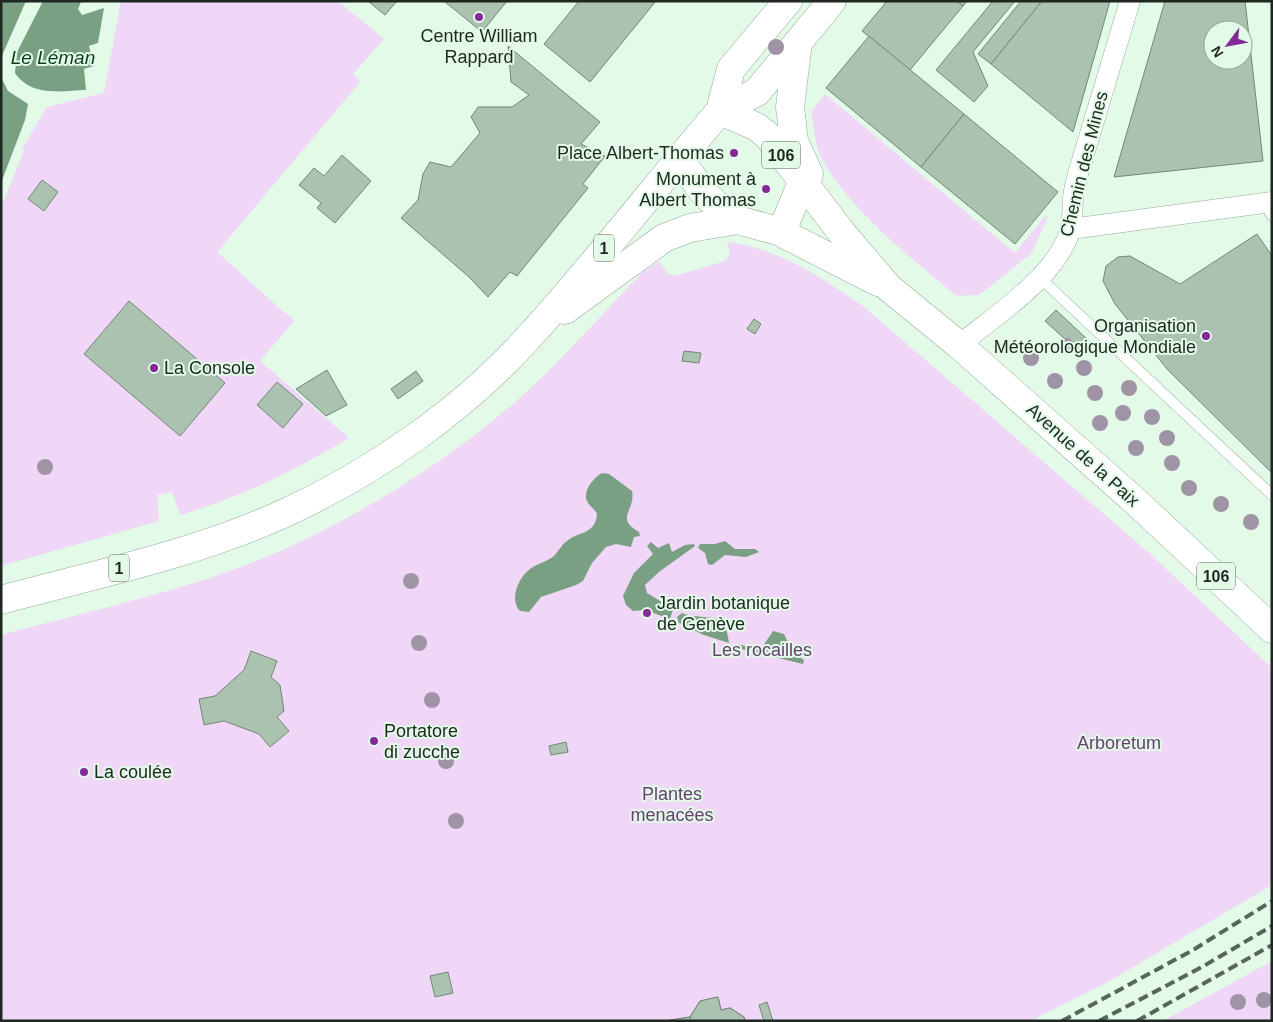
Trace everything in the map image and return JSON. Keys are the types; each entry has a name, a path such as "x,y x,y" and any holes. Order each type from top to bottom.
{"main road":[{"path":"720,111 731,70 788,1"},
{"path":"720,111 757,92 832,1"},
{"path":"798,42 790,107 794,141 828,216"},
{"name":"1","path":"1,600 179,552 237,533 312,500 379,460 442,416 482,382 528,338 720,111"},
{"name":"Avenue de la Paix","path":"720,111 757,127 764,133 828,216 889,288 959,346 1135,501 1272,629"},
{"name":"Avenue de la Paix","path":"679,158 703,192 722,211 738,220 778,232 889,288"},
{"path":"778,232 786,224 802,182"},
{"path":"528,338 664,238 690,228 738,220"}],"street":[{"name":"Chemin des Mines","path":"959,346 1014,301 1039,277 1058,255 1071,229 1073,199 1078,174 1130,1"},
{"path":"1071,229 1269,207"}],"lane":[{"path":"1039,277 1272,495"}],"green space":[{"path":"121,1 338,1 384,39 353,74 360,82 217,252 294,321 260,361 349,438 288,472 246,492 180,515 172,492 157,495 159,521 1,566 1,207 24,151 22,149 47,107 104,93"},
{"path":"825,94 1015,253 1046,215 1047,219 1031,254 979,295 957,296 882,232 847,195 833,176 819,152 811,112"},
{"name":"Jardin botanique de Genève","path":"727,242 765,251 799,266 832,285 864,307 1148,552 1272,668 1272,885 1106,983 1030,1021 1,1021 1,635 143,598 214,577 280,551 349,517 384,497 452,452 514,403 554,365 643,272 659,261 667,273 675,276 725,261 730,255"},
{"path":"1272,961 1272,1021 1163,1021"}],"water":[{"name":"Le Léman","path":"1,1 26,1 1,58"},
{"name":"Le Léman","path":"43,1 98,1 81,2 78,9 82,15 104,8 98,43 89,46 94,66 84,69 86,90 48,91 38,89 29,86 15,73 17,52"},
{"name":"Le Léman","path":"1,77 8,91 28,104 25,120 1,183"},
{"path":"602,473 609,474 632,491 627,518 632,527 639,532 640,536 634,537 631,547 616,544 606,547 592,563 583,581 541,597 529,612 520,611 515,600 515,594 520,581 528,570 554,556 563,544 586,532 596,521 597,514 588,503 586,493 592,481"},
{"path":"725,541 735,549 755,549 759,552 746,557 725,555 712,565 708,564 705,553 698,548 700,544 715,544"},
{"path":"651,542 658,548 669,543 672,552 685,545 694,544 695,546 659,572 645,585 647,593 673,609 670,619 645,610 633,611 626,605 623,596 634,573 653,554 647,546"},
{"path":"682,613 719,620 724,625 729,643 704,635 679,623 677,617"},
{"path":"773,631 784,634 793,653 804,660 803,664 733,647 736,644 761,649"}],"building":[{"name":"Centre William Rappard","path":"368,1 397,1 385,15"},
{"name":"Centre William Rappard","path":"444,1 507,1 482,32"},
{"path":"579,1 656,1 590,82 544,44"},
{"path":"887,1 957,1 963,6 910,70 862,31"},
{"path":"957,1 967,1 963,6"},
{"path":"993,1 1015,1 973,52 988,86 974,102 936,70"},
{"path":"1021,1 1042,1 991,64 978,54"},
{"path":"1042,1 1110,1 1073,132 991,64"},
{"path":"1165,1 1245,1 1247,20 1203,20 1203,70 1253,70 1263,161 1114,177"},
{"path":"869,36 964,114 921,167 826,88"},
{"path":"508,46 600,122 581,144 605,156 583,184 588,188 517,276 510,272 488,297 469,277 401,218 418,200 423,174 430,162 451,167 480,133 471,117 478,107 512,107 529,95 511,82"},
{"path":"964,114 1058,192 1015,244 921,167"},
{"path":"342,155 371,181 335,223 317,208 321,203 299,185 314,168 324,176"},
{"path":"42,180 58,192 44,211 28,199"},
{"name":"Organisation Météorologique Mondiale","path":"1257,234 1272,256 1272,473 1167,369 1115,304 1103,281 1106,266 1118,257 1130,256 1180,284"},
{"name":"La Console","path":"129,301 225,383 180,436 84,354"},
{"path":"1056,310 1088,340 1078,351 1045,321"},
{"path":"754,319 761,324 755,334 747,329"},
{"path":"684,351 701,353 699,363 682,361"},
{"path":"327,370 347,405 326,416 296,389"},
{"path":"416,371 423,381 398,399 391,389"},
{"path":"277,382 303,404 283,428 257,405"},
{"path":"251,651 277,661 271,677 280,685 284,711 277,717 289,731 270,747 259,734 224,721 204,725 199,699 215,696 244,670"},
{"path":"566,742 568,752 551,755 549,746"},
{"path":"448,972 453,993 435,997 430,976"},
{"path":"718,997 721,1010 730,1008 744,1017 745,1021 665,1021 690,1017 700,1001"},
{"path":"718,997 721,1010 730,1008 744,1017 745,1021 691,1021 690,1017 700,1001"},
{"path":"767,1002 773,1021 764,1021 759,1005"},
{"path":"690,1017 691,1021 665,1021"}],"railway":[{"path":"1062,1021 1193,950 1272,901"},
{"path":"1099,1021 1202,967 1272,926"},
{"path":"1137,1021 1272,945"}],"place":[{"name":"Centre William Rappard","path":"479,17"},
{"name":"Place Albert-Thomas","path":"734,153"},
{"name":"Monument à Albert Thomas","path":"766,189"},
{"name":"Organisation Météorologique Mondiale","path":"1206,336"},
{"name":"La Console","path":"154,368"},
{"name":"Jardin botanique de Genève","path":"647,613"},
{"name":"Portatore di zucche","path":"374,741"},
{"name":"La coulée","path":"84,772"}],"park label":[{"name":"Les rocailles","path":"762,650"},
{"name":"Arboretum","path":"1119,743"},
{"name":"Plantes menacées","path":"672,804"}]}
